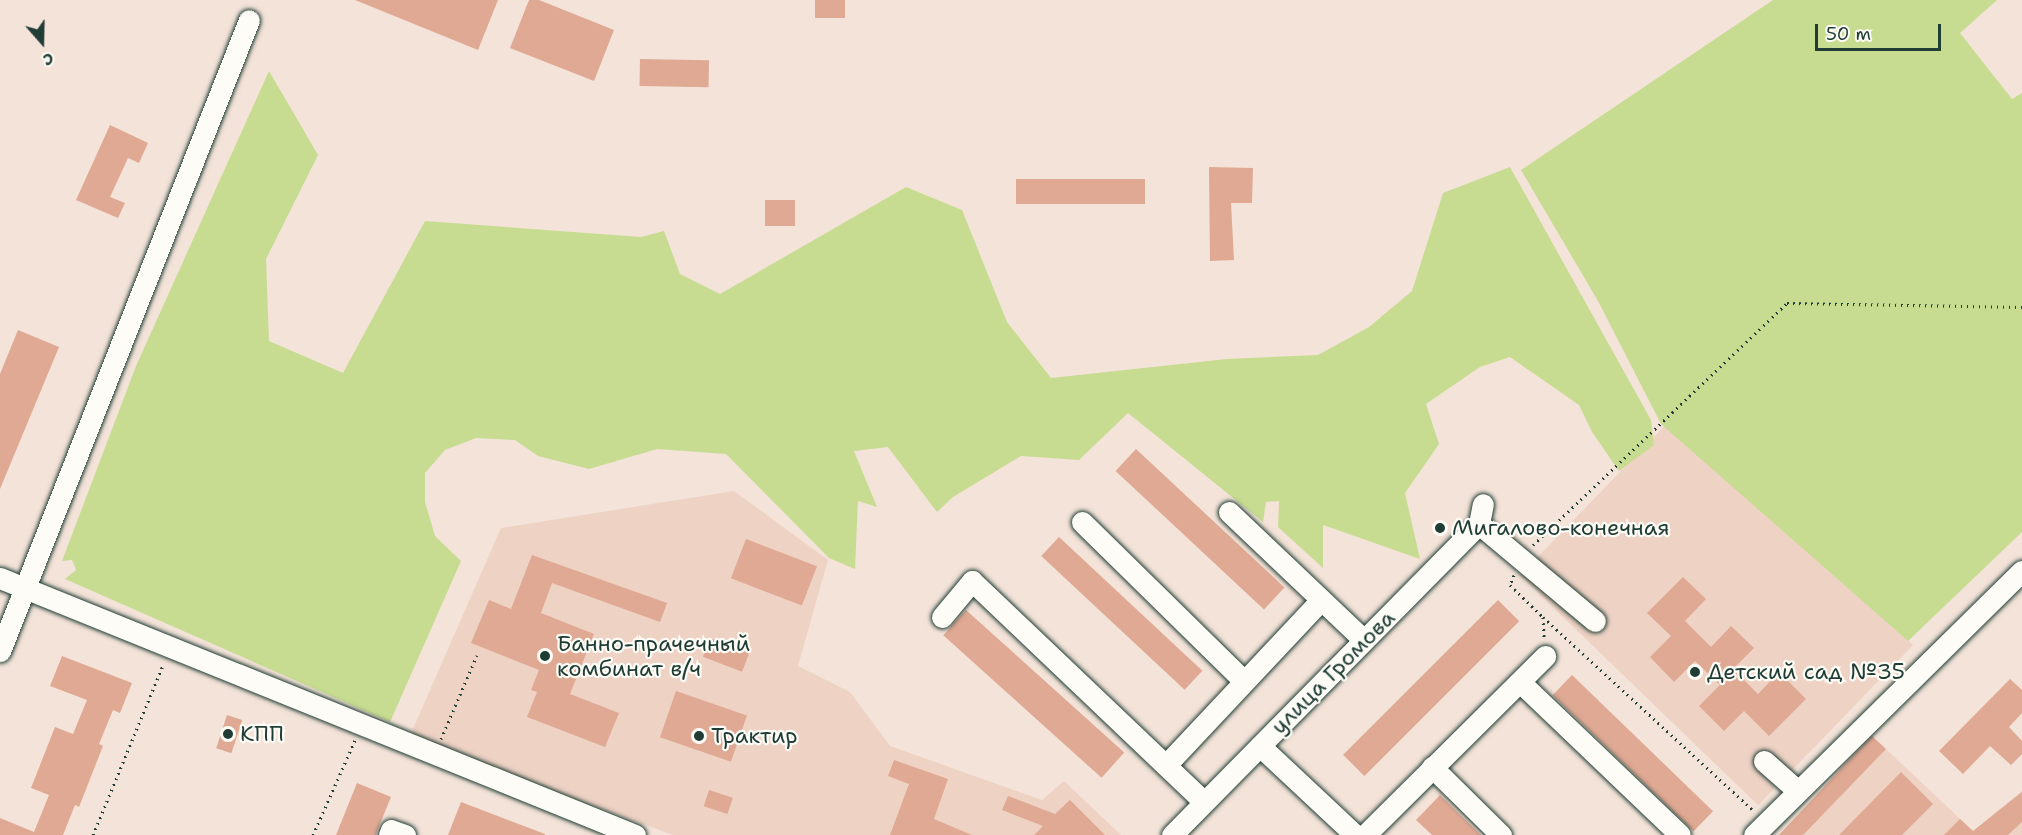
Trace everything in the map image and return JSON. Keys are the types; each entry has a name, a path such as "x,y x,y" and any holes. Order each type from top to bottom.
{"street":[{"path":"0,651 249,20"},
{"path":"1229,512 1364,640"},
{"name":"улица Громова","path":"1172,835 1364,640 1481,514 1520,558"},
{"path":"1082,522 1244,681"},
{"path":"1520,558 1594,621"},
{"path":"1760,829 2022,571"},
{"path":"0,578 171,646 257,684 435,753 635,835"},
{"path":"942,617 972,581 1204,802"},
{"path":"1166,765 1321,600"},
{"path":"1365,835 1545,657"},
{"path":"1520,682 1680,835"},
{"path":"1260,746 1355,835"},
{"path":"1764,761 1798,791"},
{"path":"1432,767 1501,835"},
{"path":"389,835 392,830 405,835"}],"path":[{"path":"1760,829 1510,585 1520,558 1787,303 2022,307"},
{"path":"1543,617 1545,657"},
{"path":"93,835 171,646"},
{"path":"435,753 477,655"},
{"path":"313,835 362,725"}],"shaded area":[{"path":"1675,415 1913,645 1758,805 1520,575"},
{"path":"734,491 828,560 798,666 850,692 890,746 1042,800 1064,781 1121,835 673,835 409,738 501,528"},
{"path":"1871,735 1973,831 2022,791 2022,835 1779,835"}],"green space":[{"path":"1773,0 1997,0 1960,33 2012,99 2022,93 2022,532 1908,641 1661,424 1598,301 1521,170"},
{"path":"269,71 318,155 266,259 269,341 343,373 425,221 641,237 664,231 680,274 720,294 906,187 962,210 1007,322 1051,378 1227,359 1318,355 1369,327 1412,291 1443,193 1510,167 1651,420 1654,445 1619,471 1592,432 1579,405 1510,357 1480,367 1426,404 1439,444 1405,493 1420,559 1323,525 1323,568 1278,527 1279,501 1266,502 1263,522 1128,413 1079,460 1021,456 953,497 937,512 888,447 854,451 877,507 858,501 855,569 829,558 726,454 657,449 589,469 538,456 515,440 476,438 445,450 425,473 425,502 435,536 461,561 390,722 65,579 76,570 72,560 62,561 136,366"}],"building":[{"path":"355,0 498,0 478,50"},
{"path":"529,0 539,0 614,30 594,81 510,48"},
{"path":"815,0 845,0 845,18 815,18"},
{"path":"640,59 709,60 709,87 640,86"},
{"path":"110,125 148,143 139,163 128,158 110,197 125,203 118,218 76,200"},
{"path":"1209,167 1253,168 1252,203 1231,203 1234,260 1210,261"},
{"path":"1016,179 1145,179 1145,204 1016,204"},
{"path":"765,200 795,200 795,226 765,226"},
{"path":"18,330 59,347 0,489 0,374"},
{"path":"1136,449 1284,587 1264,609 1116,471"},
{"path":"1059,537 1202,671 1185,690 1041,556"},
{"path":"746,539 817,566 802,605 731,578"},
{"name":"Банно-прачечный комбинат в/ч","path":"532,555 667,603 660,622 552,583 541,613 594,634 570,694 619,713 605,747 527,717 537,692 531,690 539,670 471,643 489,600 511,609"},
{"path":"1683,577 1706,599 1685,621 1711,647 1731,626 1754,648 1733,669 1758,694 1779,672 1806,699 1769,736 1744,711 1724,731 1699,706 1720,685 1695,661 1674,682 1650,657 1671,636 1647,613"},
{"path":"1498,600 1519,621 1364,776 1343,755"},
{"path":"966,610 1124,753 1102,778 943,635"},
{"path":"710,638 749,653 742,672 703,657"},
{"path":"62,656 132,683 120,713 113,710 99,744 103,746 79,807 75,805 63,835 0,835 0,818 34,832 49,795 31,788 55,727 73,734 87,700 50,686"},
{"path":"1572,675 1713,811 1694,831 1553,695"},
{"path":"2010,679 2022,690 2022,713 2009,727 2022,741 2022,754 2011,765 1990,746 1963,774 1939,751"},
{"path":"676,691 747,715 731,762 660,737"},
{"name":"КПП","path":"227,715 242,720 231,753 216,748"},
{"path":"1872,736 1886,749 1803,835 1779,835"},
{"path":"894,760 948,779 934,819 972,835 890,835 909,784 888,776"},
{"path":"1901,772 1933,804 1902,835 1839,835"},
{"path":"357,783 391,797 376,835 336,835"},
{"path":"709,790 733,798 728,814 704,806"},
{"path":"2022,792 2022,822 2008,835 1944,835 1960,819 1973,831"},
{"path":"1440,795 1481,835 1432,835 1416,820"},
{"path":"1008,796 1055,814 1070,800 1105,835 1034,835 1043,826 1002,810"},
{"path":"461,802 545,834 545,835 448,835"}],"place":[{"name":"Мигалово-конечная","path":"1440,528"},
{"name":"Банно-прачечный комбинат в/ч","path":"545,656"},
{"name":"Детский сад №35","path":"1695,672"},
{"name":"КПП","path":"228,734"},
{"name":"Трактир","path":"699,736"}]}
